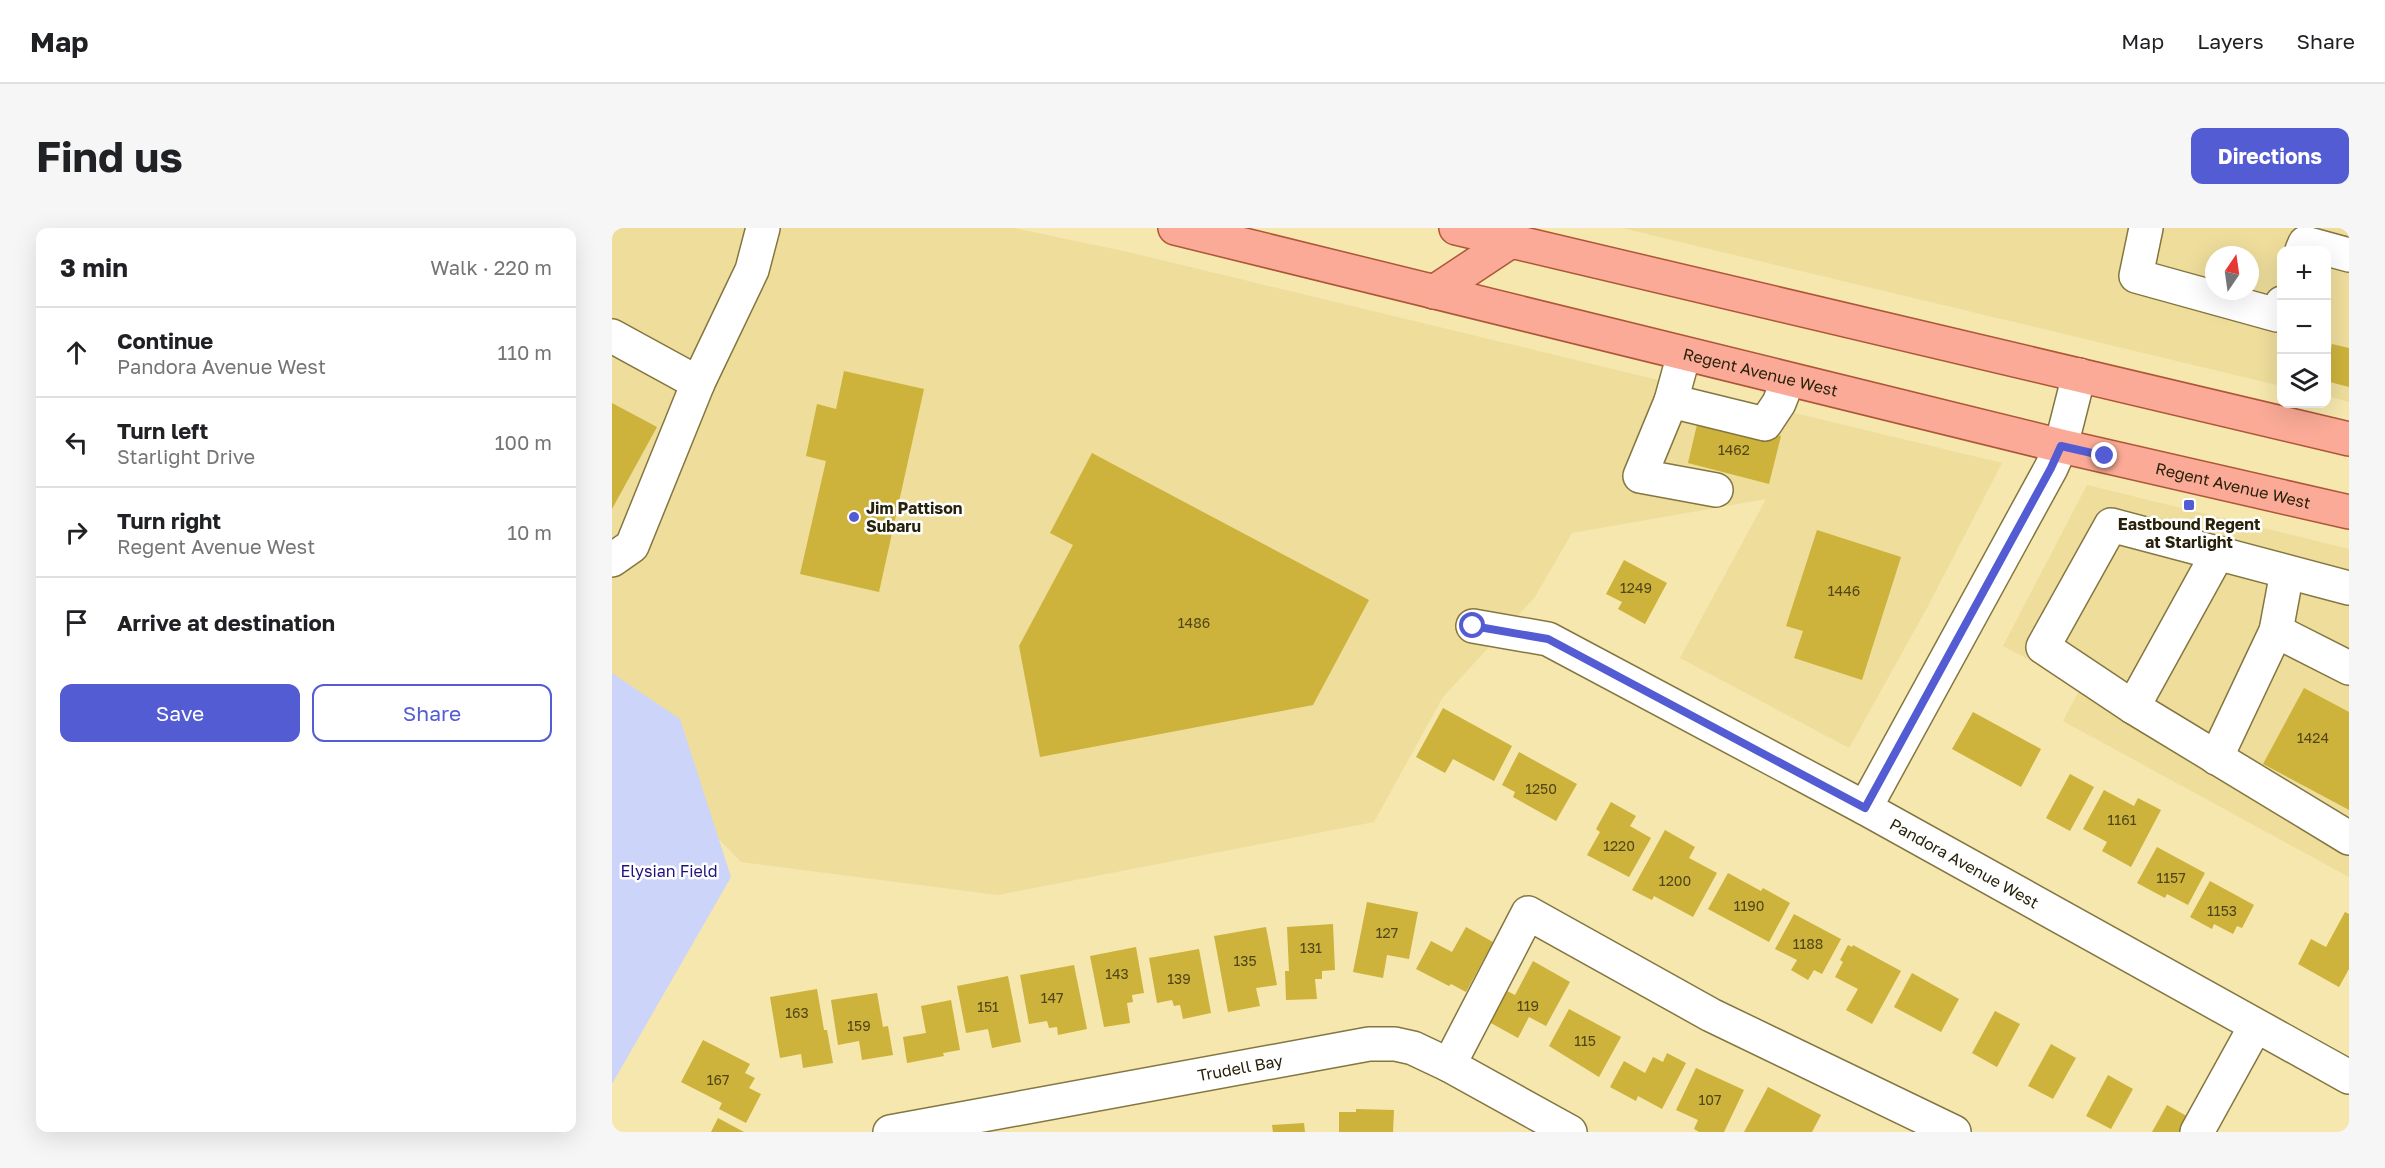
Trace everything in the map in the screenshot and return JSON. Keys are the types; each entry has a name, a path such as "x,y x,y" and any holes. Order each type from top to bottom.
{"main road":[{"name":"Regent Avenue West","path":"1175,228 1788,380 2349,512"},
{"path":"1458,228 1512,234 2079,375 2341,433"},
{"path":"1434,292 1512,234"}],"street":[{"path":"612,560 632,546 698,383 752,270 763,228"},
{"path":"2146,228 2136,276 2277,315"},
{"path":"2305,241 2349,255"},
{"path":"612,336 698,383"},
{"path":"1684,354 1671,401 1640,476 1716,490"},
{"path":"1865,808 2051,468 2061,446 2079,375"},
{"path":"1671,401 1765,424 1779,403 1788,380"},
{"path":"2349,588 2111,525 2043,647 2133,707 2349,838"},
{"path":"2133,707 2218,553"},
{"path":"2216,758 2276,631 2287,572"},
{"name":"Pandora Avenue West","path":"1473,626 1548,639 1865,808 2255,1027 2349,1077"},
{"path":"2276,631 2349,668"},
{"path":"1449,1065 1528,913 1712,1016 1954,1132"},
{"path":"2197,1132 2255,1027"},
{"name":"Trudell Bay","path":"890,1132 1369,1044 1395,1044 1413,1048 1449,1065 1570,1132"}],"shaded area":[{"path":"612,228 1014,228 1128,252 2002,463 1928,606 1849,748 1680,658 1766,499 1572,533 1535,597 1443,697 1374,822 998,895 741,862 612,729"},
{"path":"1622,228 2349,228 2349,402 2331,397 2331,246 2277,246 2277,385"},
{"path":"2087,485 2349,549 2349,877 2063,721 2081,687 2003,646"}],"green space":[{"name":"Elysian Field","path":"612,673 680,719 731,877 612,1084"}],"building":[{"path":"2332,344 2349,348 2349,387 2331,382"},
{"name":"Jim Pattison Subaru","path":"844,371 924,389 879,592 800,574 826,461 806,456 817,404 836,409"},
{"path":"612,403 657,427 612,509"},
{"path":"1699,416 1781,436 1769,484 1688,463"},
{"path":"1092,453 1369,600 1313,705 1040,757 1019,646 1073,545 1050,533"},
{"path":"1817,530 1901,557 1862,680 1794,658 1803,631 1786,626"},
{"path":"1624,560 1667,583 1645,624 1618,609 1622,602 1606,594"},
{"path":"2304,688 2349,712 2349,810 2263,764"},
{"path":"1443,708 1512,746 1494,781 1453,759 1445,773 1416,757"},
{"path":"1973,712 2041,749 2021,787 1952,749"},
{"path":"1519,752 1577,784 1556,821 1513,797 1515,792 1502,785"},
{"path":"2070,774 2094,787 2070,831 2046,818"},
{"path":"2104,790 2134,806 2138,798 2161,810 2131,867 2102,851 2107,842 2083,829"},
{"path":"1611,802 1636,816 1630,826 1651,838 1629,877 1587,855 1600,832 1596,829"},
{"path":"1665,830 1695,847 1689,858 1717,873 1693,917 1654,896 1652,900 1632,890"},
{"path":"2157,847 2205,873 2188,905 2167,894 2165,898 2137,883"},
{"path":"1728,873 1761,891 1763,888 1790,903 1769,942 1708,909"},
{"path":"2210,881 2254,905 2242,928 2237,926 2233,934 2214,924 2212,929 2190,917"},
{"path":"1367,902 1418,912 1409,959 1387,955 1383,978 1353,972"},
{"path":"2345,912 2349,914 2349,969 2339,987 2298,964 2311,939 2326,947"},
{"path":"1794,914 1841,939 1822,974 1814,970 1808,980 1791,970 1797,960 1775,949"},
{"path":"1333,924 1335,970 1322,971 1322,979 1315,979 1317,999 1286,1000 1285,971 1289,971 1287,927"},
{"path":"1266,927 1277,985 1256,988 1260,1006 1228,1012 1214,936"},
{"path":"1466,927 1493,942 1466,992 1416,969 1431,941 1452,952"},
{"path":"1848,945 1852,947 1853,945 1901,971 1872,1024 1846,1010 1858,989 1835,977"},
{"path":"1136,947 1144,993 1132,995 1133,1002 1127,1003 1130,1023 1104,1027 1090,956"},
{"path":"1199,949 1211,1013 1183,1019 1180,1005 1174,1006 1172,1000 1157,1003 1149,958"},
{"path":"1533,961 1570,982 1546,1026 1529,1017 1518,1038 1489,1022 1507,991 1515,995"},
{"path":"1074,965 1087,1029 1058,1035 1057,1027 1049,1028 1047,1021 1029,1024 1020,975"},
{"path":"1912,973 1959,999 1941,1032 1894,1007"},
{"path":"1008,976 1021,1042 992,1048 988,1029 966,1033 957,986"},
{"path":"817,989 824,1030 827,1030 833,1063 803,1068 801,1054 780,1058 770,997"},
{"path":"877,993 883,1027 888,1026 893,1055 862,1060 859,1041 838,1045 831,1000"},
{"path":"951,1000 960,1050 943,1053 944,1056 907,1063 903,1037 926,1033 921,1006"},
{"path":"1569,1009 1621,1037 1599,1077 1549,1046"},
{"path":"1995,1011 2020,1024 1997,1067 1972,1053"},
{"path":"703,1040 750,1064 745,1073 755,1078 749,1088 761,1094 746,1123 719,1109 722,1103 681,1082"},
{"path":"2051,1044 2076,1058 2053,1099 2028,1086"},
{"path":"1667,1053 1686,1063 1662,1109 1638,1096 1636,1101 1610,1087 1624,1061 1645,1073 1653,1057 1663,1062"},
{"path":"1696,1068 1744,1090 1724,1132 1699,1132 1694,1129 1698,1120 1676,1110"},
{"path":"2108,1075 2133,1089 2111,1129 2086,1116"},
{"path":"1768,1087 1821,1115 1812,1132 1744,1132"},
{"path":"2167,1105 2192,1119 2184,1132 2152,1132"},
{"path":"1356,1109 1394,1110 1393,1132 1339,1132 1339,1112 1356,1112"},
{"path":"718,1118 744,1132 711,1132"},
{"path":"1304,1123 1305,1132 1273,1132 1272,1125"}],"place":[{"name":"Eastbound Regent at Starlight","path":"2189,505"},
{"name":"Jim Pattison Subaru","path":"854,517"}],"route":[{"path":"1473,626 1548,639 1865,808 2061,446 2105,456"}]}
